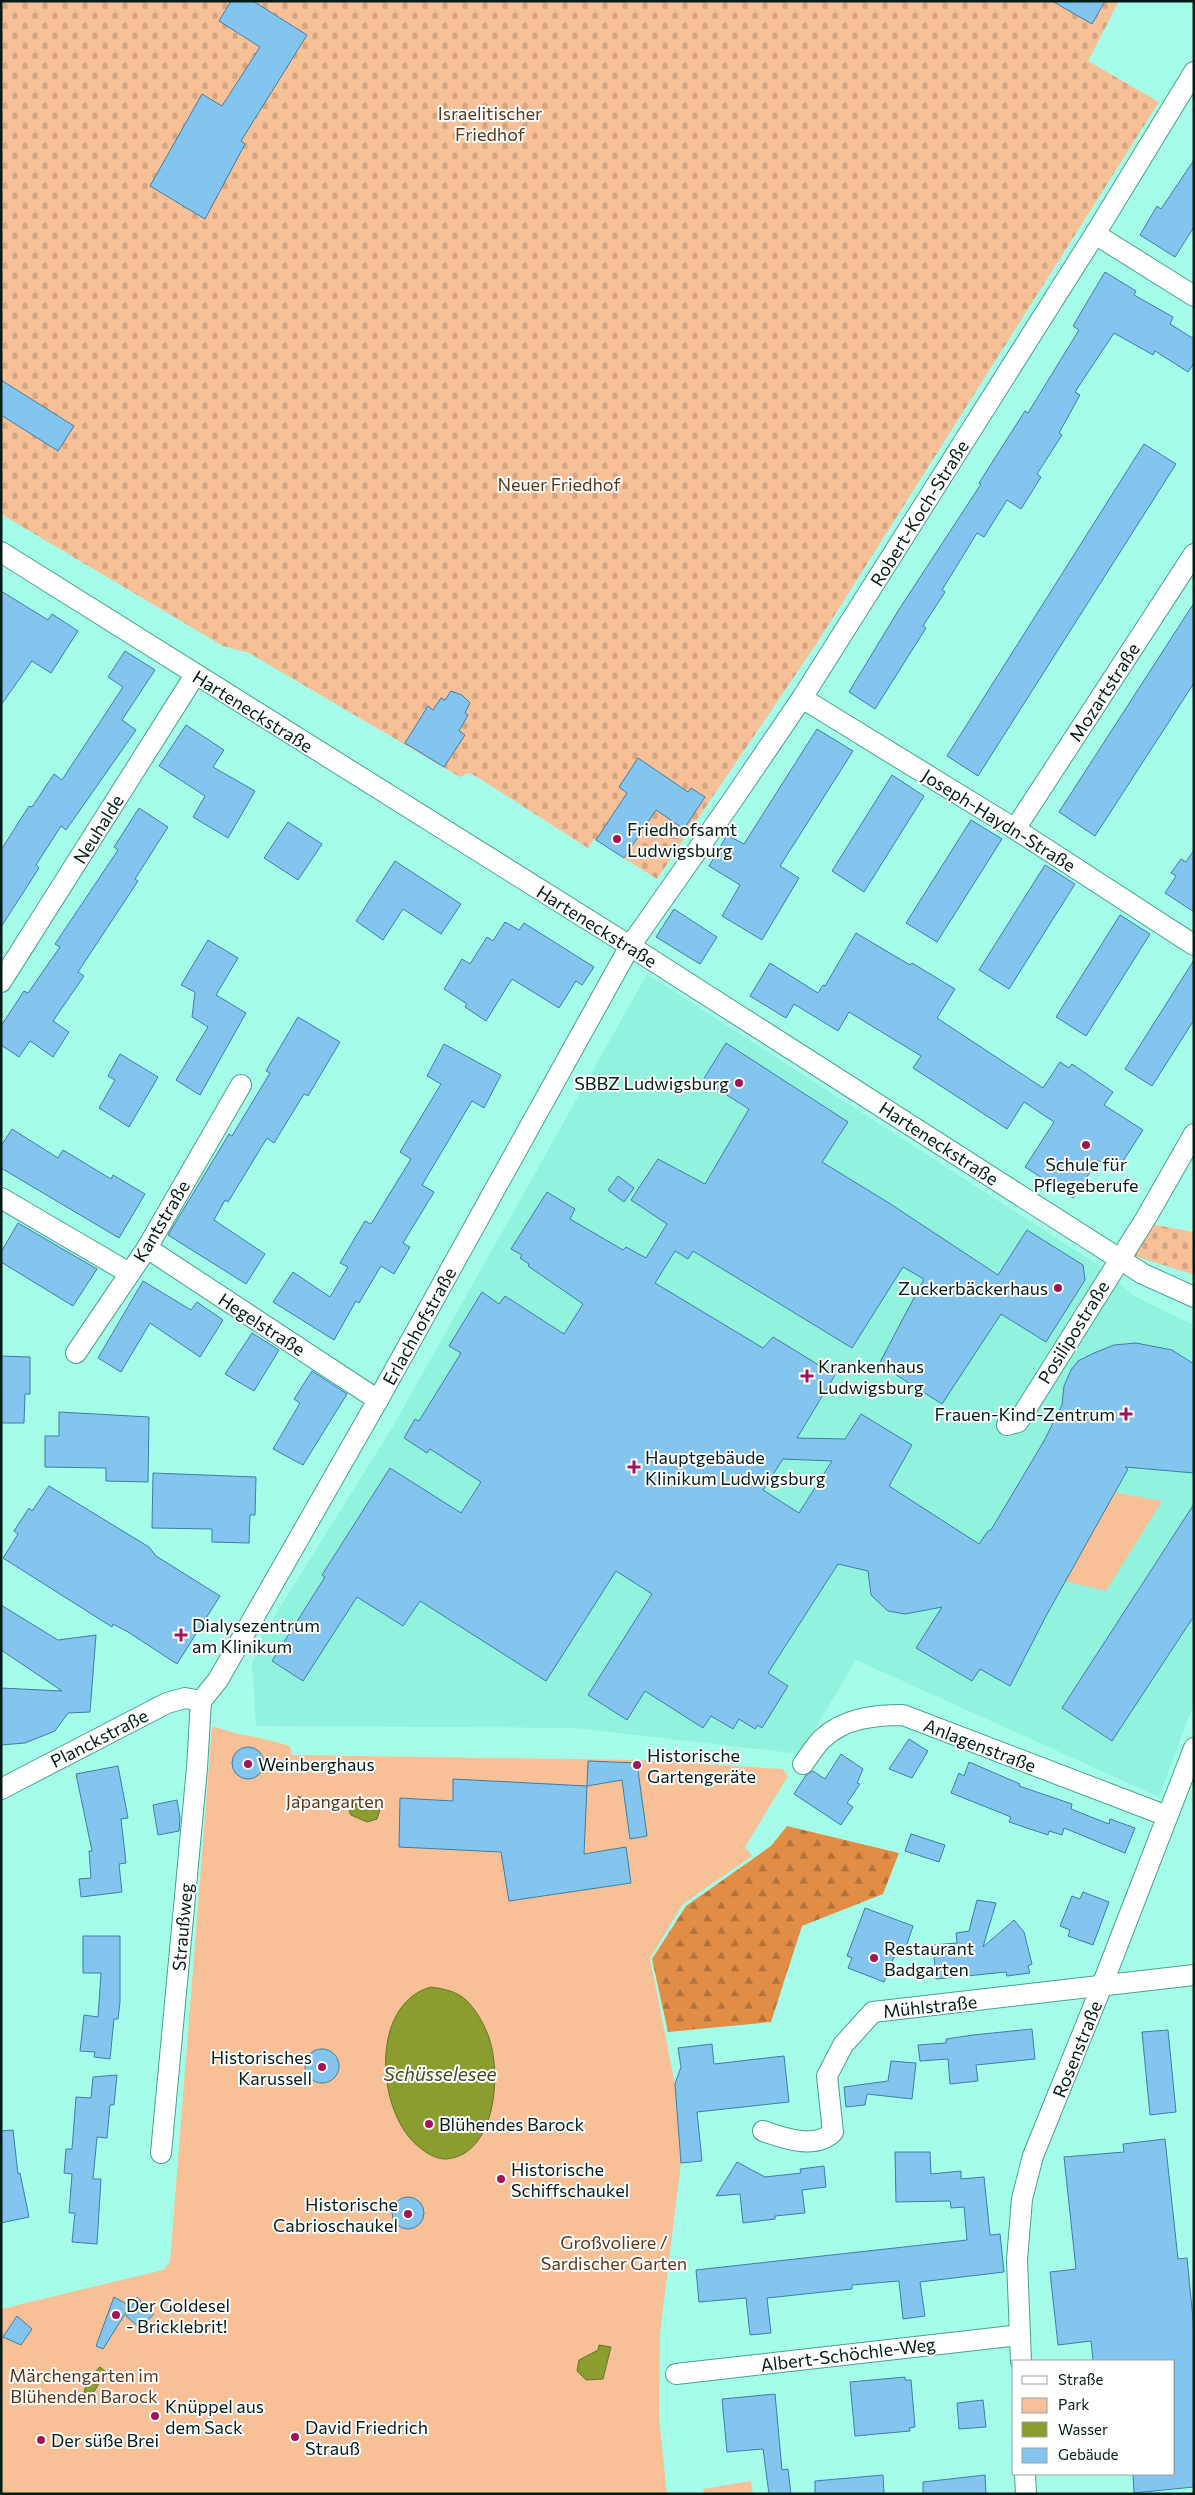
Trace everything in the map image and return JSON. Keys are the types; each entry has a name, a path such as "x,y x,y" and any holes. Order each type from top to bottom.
{"street":[{"name":"Robert-Koch-Straße","path":"630,946 802,698 1095,234 1194,72"},
{"path":"1095,234 1194,296"},
{"name":"Harteneckstraße","path":"1,552 630,946 1143,1274 1194,1297"},
{"name":"Mozartstraße","path":"1015,829 1194,554"},
{"name":"Neuhalde","path":"1,982 195,675"},
{"name":"Joseph-Haydn-Straße","path":"802,698 1015,829 1194,944"},
{"name":"Erlachhofstraße","path":"201,1701 218,1680 378,1400 630,946"},
{"name":"Kantstraße","path":"76,1352 147,1248 240,1085"},
{"name":"Posilipostraße","path":"1007,1425 1018,1422 1119,1258 1146,1218 1194,1134"},
{"path":"1,1198 129,1273"},
{"name":"Hegelstraße","path":"147,1248 378,1400"},
{"name":"Planckstraße","path":"1,1789 167,1703 185,1698 201,1701"},
{"name":"Straußweg","path":"160,2153 197,1768 201,1701"},
{"name":"Anlagenstraße","path":"803,1764 823,1738 848,1723 874,1715 903,1716 1167,1816"},
{"name":"Rosenstraße","path":"1021,2360 1017,2260 1022,2199 1033,2156 1101,1988 1194,1748"},
{"name":"Mühlstraße","path":"763,2131 797,2143 828,2137 832,2132 826,2076 843,2045 873,2012 1101,1988 1194,1975"},
{"name":"Albert-Schöchle-Weg","path":"676,2374 1020,2335"},
{"path":"1025,2475 1026,2494"}],"shaded area":[{"name":"Krankenhaus Ludwigsburg","path":"647,974 1098,1265 1134,1296 1194,1325 1194,1703 1159,1797 856,1660 800,1754 575,1728 256,1726 252,1664 262,1636 392,1428"}],"green space":[{"name":"Neuer Friedhof","path":"1,1 1119,1 1088,61 1159,102 817,643 657,879 594,839 588,848 477,777 469,773 460,777 249,653 223,646 1,514"},
{"path":"1151,1224 1194,1232 1194,1275 1132,1255"},
{"path":"1114,1492 1162,1501 1106,1591 1065,1581"},
{"name":"Blühendes Barock","path":"212,1727 290,1746 292,1755 639,1760 783,1769 788,1776 745,1847 752,1856 683,1904 650,1958 675,2084 681,2163 660,2334 659,2417 667,2494 1,2494 1,2309 163,2270 170,2262"},
{"path":"787,1826 899,1853 883,1894 802,1926 771,2022 668,2032 652,1959 686,1906 771,1846"},
{"path":"751,2481 753,2494 704,2494 703,2489"}],"water":[{"path":"375,1803 380,1810 377,1819 367,1822 351,1815 349,1811 354,1805"},
{"name":"Schüsselesee","path":"431,1987 458,1994 473,2008 488,2035 495,2069 491,2109 485,2128 476,2143 463,2154 446,2159 435,2157 419,2147 405,2131 394,2110 388,2086 386,2061 389,2036 397,2014 411,1997"},
{"path":"599,2345 611,2347 603,2379 586,2380 577,2371 579,2360 598,2350"},
{"path":"100,2367 105,2371 92,2395 84,2392 90,2378"}],"building":[{"path":"231,1 253,1 307,35 241,141 245,144 205,219 150,186 202,94 222,106 260,47 219,21"},
{"path":"1052,1 1105,1 1092,24"},
{"path":"1194,160 1194,227 1175,257 1140,235 1157,206 1161,209"},
{"path":"1105,272 1136,291 1134,295 1173,317 1170,324 1194,339 1194,363 1188,372 1155,351 1153,355 1114,333 1075,392 1080,395 1059,433 1062,435 1037,474 1041,477 1021,509 1007,500 984,537 977,533 942,590 945,592 923,626 926,628 875,709 849,692 898,611 981,484 979,483 1025,411 1028,413 1079,330 1073,326"},
{"path":"1,380 74,426 58,451 1,415"},
{"path":"1144,444 1176,464 978,776 947,756"},
{"path":"1,591 48,620 52,614 78,631 51,673 32,661 1,705"},
{"path":"1194,603 1194,683 1095,836 1059,812"},
{"path":"125,651 155,670 122,720 136,730 66,830 61,826 36,865 39,868 1,927 1,850 29,806 32,807 54,774 62,780 123,687 108,677"},
{"path":"451,691 462,695 470,703 465,713 468,715 459,731 465,735 444,767 405,743 428,706 433,710 441,698 445,700"},
{"path":"186,725 224,750 213,767 255,791 228,838 193,817 205,796 159,766"},
{"path":"817,729 853,751 780,866 799,878 762,940 722,916 740,885 709,866 727,835 744,844"},
{"path":"638,758 688,792 691,788 705,797 684,829 656,810 624,858 596,840 627,793 619,787"},
{"path":"892,775 924,796 864,892 832,871"},
{"path":"139,808 168,827 135,879 138,881 78,972 84,976 53,1021 69,1032 53,1057 30,1041 19,1057 1,1045 1,1026 24,991 28,993 60,947 55,944 118,850 114,847"},
{"path":"971,820 1002,839 937,942 906,923"},
{"path":"288,822 322,844 298,880 264,858"},
{"path":"1194,850 1194,912 1165,893 1176,876 1171,873 1181,859 1186,862"},
{"path":"395,861 461,904 441,934 403,909 383,940 356,921"},
{"path":"1045,865 1075,884 1009,989 979,970"},
{"path":"674,909 717,937 700,964 656,937"},
{"path":"1120,915 1150,934 1086,1036 1056,1017"},
{"path":"505,922 519,930 524,923 594,967 582,985 576,981 559,1008 512,979 486,1021 465,1007 467,1004 444,989 462,959 470,964 487,937 493,941"},
{"path":"856,933 955,989 937,1018 1043,1088 1060,1062 1069,1068 1072,1064 1113,1092 1104,1105 1143,1130 1116,1172 1098,1160 1073,1198 1025,1167 1054,1122 1024,1102 1007,1129 913,1068 921,1056 849,1012 838,1031 794,1004 786,1018 750,996 770,963 818,993 823,985 825,986"},
{"path":"208,940 238,958 216,995 246,1013 200,1095 176,1080 208,1027 192,1017 195,992 181,985"},
{"path":"1194,960 1194,1020 1152,1086 1125,1069"},
{"path":"298,1017 340,1042 308,1096 304,1094 274,1143 267,1138 228,1202 225,1200 214,1220 265,1254 246,1284 168,1235 229,1134 232,1136 270,1073 266,1071"},
{"name":"Hauptgebäude Klinikum Ludwigsburg","path":"726,1043 848,1122 822,1162 889,1203 998,1275 1027,1230 1083,1265 1085,1280 1046,1342 1001,1314 942,1404 879,1364 924,1279 903,1267 852,1348 693,1251 688,1259 675,1251 655,1283 763,1348 773,1337 835,1375 797,1438 845,1439 861,1414 912,1445 889,1486 979,1544 988,1531 991,1530 1044,1441 1062,1405 1064,1386 1071,1370 1078,1361 1114,1345 1136,1343 1172,1350 1194,1364 1194,1473 1125,1467 1128,1469 1046,1616 1010,1686 980,1669 972,1681 916,1648 942,1607 905,1614 888,1611 871,1595 868,1571 838,1564 768,1673 788,1686 762,1728 758,1725 755,1729 739,1719 733,1729 711,1716 703,1728 645,1691 627,1720 588,1695 652,1594 616,1571 546,1681 420,1601 403,1626 357,1597 303,1681 272,1661 325,1577 322,1575 390,1468 461,1513 481,1482 430,1449 427,1453 404,1438 415,1419 419,1421 461,1353 449,1346 482,1292 499,1304 505,1296 564,1334 583,1304 528,1266 529,1264 520,1258 522,1255 511,1249 547,1192 575,1209 570,1219 623,1250 626,1247 646,1258 667,1224 631,1200 658,1159 705,1184 749,1109 703,1080","holes":["783,1459 832,1461 799,1513 763,1490"]},
{"path":"444,1044 501,1075 484,1108 472,1101 422,1185 434,1192 403,1243 410,1247 394,1274 381,1266 359,1303 356,1301 334,1340 273,1302 293,1272 330,1297 348,1267 340,1263 365,1221 371,1224 411,1159 400,1152 441,1084 427,1076"},
{"path":"120,1054 158,1077 129,1127 99,1108 115,1080 108,1076"},
{"path":"12,1129 58,1158 63,1150 111,1179 113,1175 145,1194 119,1238 1,1168 1,1146"},
{"path":"618,1176 634,1188 624,1202 608,1190"},
{"path":"18,1223 97,1269 73,1306 1,1262 1,1252"},
{"path":"143,1281 191,1310 197,1302 223,1320 200,1357 150,1323 121,1372 98,1358"},
{"path":"252,1333 279,1350 254,1391 225,1374"},
{"path":"1,1356 30,1357 30,1394 25,1394 24,1423 1,1423"},
{"path":"312,1371 347,1394 303,1465 273,1449 300,1403 294,1399"},
{"path":"59,1412 149,1417 148,1482 106,1481 106,1468 45,1467 45,1436 59,1436"},
{"path":"153,1473 256,1477 255,1515 250,1515 249,1543 212,1542 212,1529 152,1528"},
{"path":"49,1486 149,1547 156,1556 220,1596 177,1664 128,1632 113,1624 112,1627 3,1558 18,1534 14,1531 29,1508 32,1511"},
{"path":"1194,1504 1194,1616 1112,1741 1062,1708"},
{"path":"1,1605 58,1640 96,1635 90,1712 68,1713 55,1731 25,1743 1,1745 1,1688 62,1691 1,1650"},
{"path":"909,1739 928,1751 912,1778 889,1769"},
{"name":"Weinberghaus","path":"248,1747 254,1748 259,1752 263,1757 263,1769 259,1774 254,1778 248,1779 242,1778 237,1774 233,1769 232,1763 233,1757 237,1752 242,1748"},
{"path":"841,1754 863,1769 857,1783 860,1784 847,1803 853,1807 841,1825 794,1794 806,1775 813,1771 825,1779"},
{"path":"588,1761 637,1763 647,1836 630,1839 622,1780 587,1786"},
{"path":"969,1762 1020,1784 1019,1786 1072,1804 1071,1809 1109,1824 1110,1819 1135,1828 1125,1853 1064,1828 1062,1835 1049,1831 1048,1835 1009,1822 1011,1817 951,1793 959,1773 964,1776"},
{"path":"118,1766 128,1818 121,1819 126,1863 119,1864 122,1892 81,1897 79,1879 91,1878 89,1851 92,1851 76,1774"},
{"path":"453,1779 587,1786 584,1854 626,1847 631,1883 509,1901 501,1852 399,1847 400,1798 453,1801"},
{"path":"177,1800 180,1818 179,1831 158,1835 153,1805"},
{"path":"911,1834 945,1845 939,1862 905,1851"},
{"path":"1083,1892 1109,1902 1093,1945 1068,1936 1070,1930 1060,1926 1072,1896 1080,1899"},
{"path":"977,1900 996,1903 983,1947 1014,1920 1024,1932 1032,1964 1028,1966 1030,1973 1007,1976 1006,1972 936,1979 933,1945 957,1943 956,1933 969,1931"},
{"path":"865,1908 913,1926 906,1947 899,1945 884,1982 848,1968 852,1958 847,1956"},
{"path":"83,1936 120,1936 120,2002 118,2019 114,2019 110,2059 94,2057 95,2052 80,2051 84,2015 98,2017 101,1973 83,1973"},
{"path":"1032,2029 1035,2059 976,2065 978,2081 950,2084 948,2059 920,2061 918,2045 946,2043 946,2039 973,2035"},
{"path":"1168,2030 1176,2112 1150,2115 1142,2032"},
{"path":"712,2044 714,2064 784,2056 789,2102 697,2112 702,2161 681,2163 675,2084 681,2067 678,2048"},
{"name":"Historisches Karussell","path":"322,2049 329,2050 334,2054 338,2059 338,2073 334,2078 329,2082 322,2083 315,2082 310,2078 306,2073 305,2066 306,2059 310,2054 315,2050"},
{"path":"891,2061 916,2063 912,2099 867,2094 865,2105 846,2107 844,2087 888,2081"},
{"path":"117,2075 114,2105 110,2105 107,2138 97,2137 93,2179 101,2179 97,2244 72,2242 75,2213 69,2213 72,2174 64,2173 66,2149 72,2149 76,2097 91,2098 93,2077"},
{"path":"13,2130 18,2174 20,2173 29,2217 1,2223 1,2131"},
{"path":"1165,2139 1178,2259 1187,2258 1194,2329 1194,2487 1134,2493 1133,2475 1175,2475 1175,2360 1093,2360 1091,2341 1058,2345 1050,2272 1076,2269 1064,2157 1124,2152 1123,2144"},
{"path":"895,2152 930,2152 931,2174 961,2171 961,2179 984,2177 990,2235 1000,2234 1004,2272 920,2282 925,2316 903,2319 899,2281 852,2285 852,2289 767,2298 771,2333 750,2335 746,2298 699,2302 696,2270 967,2240 964,2207 951,2208 950,2201 896,2202"},
{"path":"737,2162 765,2177 801,2173 800,2169 824,2166 826,2187 802,2190 805,2213 775,2216 775,2219 743,2223 740,2194 716,2196"},
{"name":"Historische Cabrioschaukel","path":"408,2197 414,2198 419,2202 423,2207 423,2219 419,2224 414,2228 408,2229 402,2228 397,2224 393,2219 392,2213 393,2207 397,2202 402,2198"},
{"path":"114,2297 130,2306 103,2349 96,2346"},
{"path":"137,2297 154,2314 140,2328 126,2316"},
{"path":"17,2316 32,2329 21,2345 3,2337"},
{"path":"905,2377 905,2380 911,2380 915,2427 909,2428 910,2431 855,2436 850,2382"},
{"path":"775,2394 782,2470 788,2469 791,2494 769,2494 763,2449 727,2452 722,2399"},
{"path":"983,2400 986,2427 959,2429 957,2403"},
{"path":"883,2475 884,2494 815,2494 815,2481"},
{"path":"985,2475 986,2494 923,2494 923,2482"}],"waterway":[{"path":"299,1799 314,1802 339,1801 354,1805"}],"place":[{"name":"Friedhofsamt Ludwigsburg","path":"617,839"},
{"name":"SBBZ Ludwigsburg","path":"739,1083"},
{"name":"Schule für Pflegeberufe","path":"1086,1145"},
{"name":"Zuckerbäckerhaus","path":"1058,1288"},
{"name":"Krankenhaus Ludwigsburg","path":"807,1376"},
{"name":"Frauen-Kind-Zentrum","path":"1126,1414"},
{"name":"Hauptgebäude Klinikum Ludwigsburg","path":"634,1467"},
{"name":"Dialysezentrum am Klinikum","path":"181,1635"},
{"name":"Weinberghaus","path":"248,1764"},
{"name":"Historische Gartengeräte","path":"637,1765"},
{"name":"Restaurant Badgarten","path":"874,1958"},
{"name":"Historisches Karussell","path":"322,2067"},
{"name":"Blühendes Barock","path":"429,2124"},
{"name":"Historische Schiffschaukel","path":"501,2179"},
{"name":"Historische Cabrioschaukel","path":"408,2214"},
{"name":"Der Goldesel - Bricklebrit!","path":"116,2315"},
{"name":"Knüppel aus dem Sack","path":"155,2416"},
{"name":"David Friedrich Strauß","path":"295,2437"},
{"name":"Der süße Brei","path":"41,2440"}],"park label":[{"name":"Israelitischer Friedhof","path":"490,123"},
{"name":"Japangarten","path":"335,1801"},
{"name":"Großvoliere / Sardischer Garten","path":"614,2252"},
{"name":"Märchengarten im Blühenden Barock","path":"84,2385"}]}
